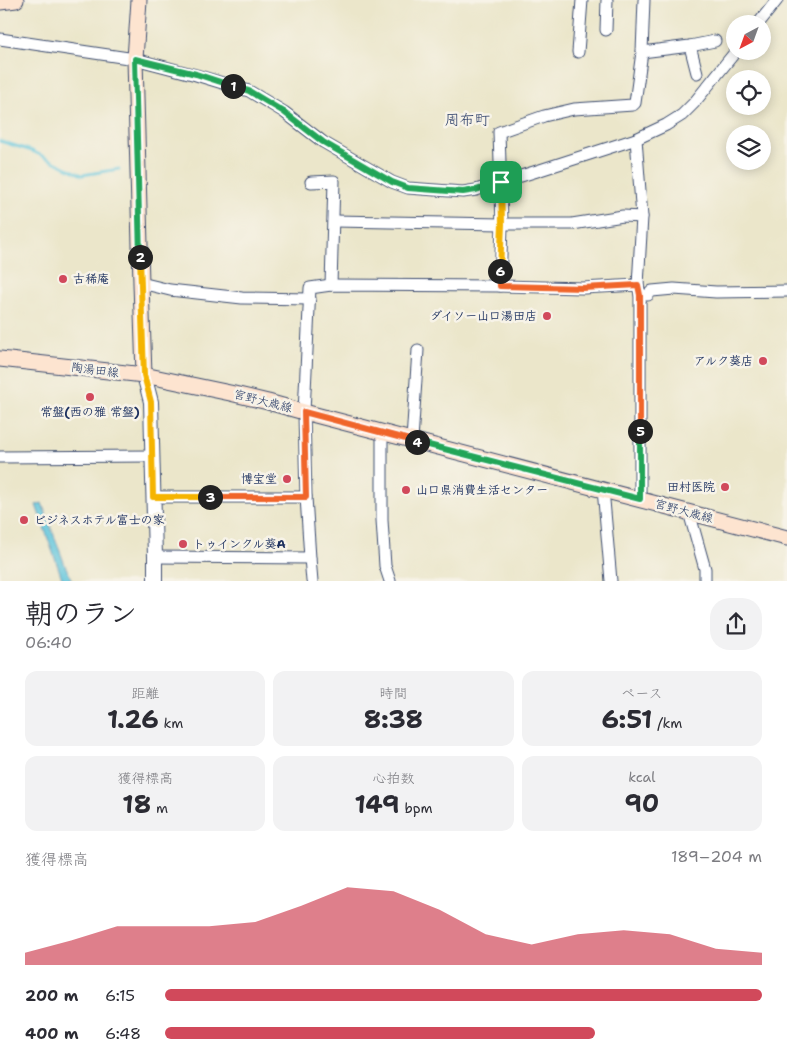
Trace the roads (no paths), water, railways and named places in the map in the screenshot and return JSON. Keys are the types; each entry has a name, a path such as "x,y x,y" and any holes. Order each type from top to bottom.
{"main road":[{"path":"0,2 16,0"},
{"path":"139,0 135,59 144,375"},
{"name":"陶湯田線","path":"0,359 144,375"},
{"name":"宮野大歳線","path":"144,375 239,395 787,538"}],"street":[{"path":"578,52 582,0"},
{"path":"606,30 608,0"},
{"path":"500,286 502,224 498,132 544,116 574,109 633,105 635,103 642,52 644,0"},
{"path":"765,15 777,0"},
{"path":"0,39 135,59 196,74 249,91 284,112 323,142 392,182 408,188 463,192 476,190 636,139 666,125 682,115 694,103 729,60"},
{"path":"642,52 715,41"},
{"path":"690,46 697,73"},
{"path":"636,139 642,217 639,290 640,499"},
{"path":"311,182 334,182 331,285"},
{"path":"334,221 572,224 623,216 642,217"},
{"path":"141,283 170,290 242,298 310,299"},
{"path":"312,581 306,497 304,412 310,288 331,285 500,286 639,290 648,295 652,291 674,289 716,292 787,291"},
{"path":"412,440 418,350"},
{"path":"144,375 151,402 155,581"},
{"path":"382,432 382,520 386,566 390,581"},
{"path":"0,456 152,456"},
{"path":"603,489 611,581"},
{"path":"153,497 306,497"},
{"path":"688,512 705,570 705,581"},
{"path":"155,556 310,558"}],"water":[{"path":"42,503 72,581 63,581 36,505"}],"waterway":[{"path":"0,141 32,151 82,175 119,169"}],"place":[{"name":"古稀庵","path":"63,279"},
{"name":"ダイソー山口湯田店","path":"547,316"},
{"name":"アルク葵店","path":"763,361"},
{"name":"常盤(西の雅 常盤)","path":"90,397"},
{"name":"博宝堂","path":"287,479"},
{"name":"田村医院","path":"725,487"},
{"name":"山口県消費生活センター","path":"406,490"},
{"name":"ビジネスホテル富士の家","path":"24,520"},
{"name":"トゥインクル葵A","path":"183,544"}],"district":[{"name":"周布町","path":"467,120"}]}
